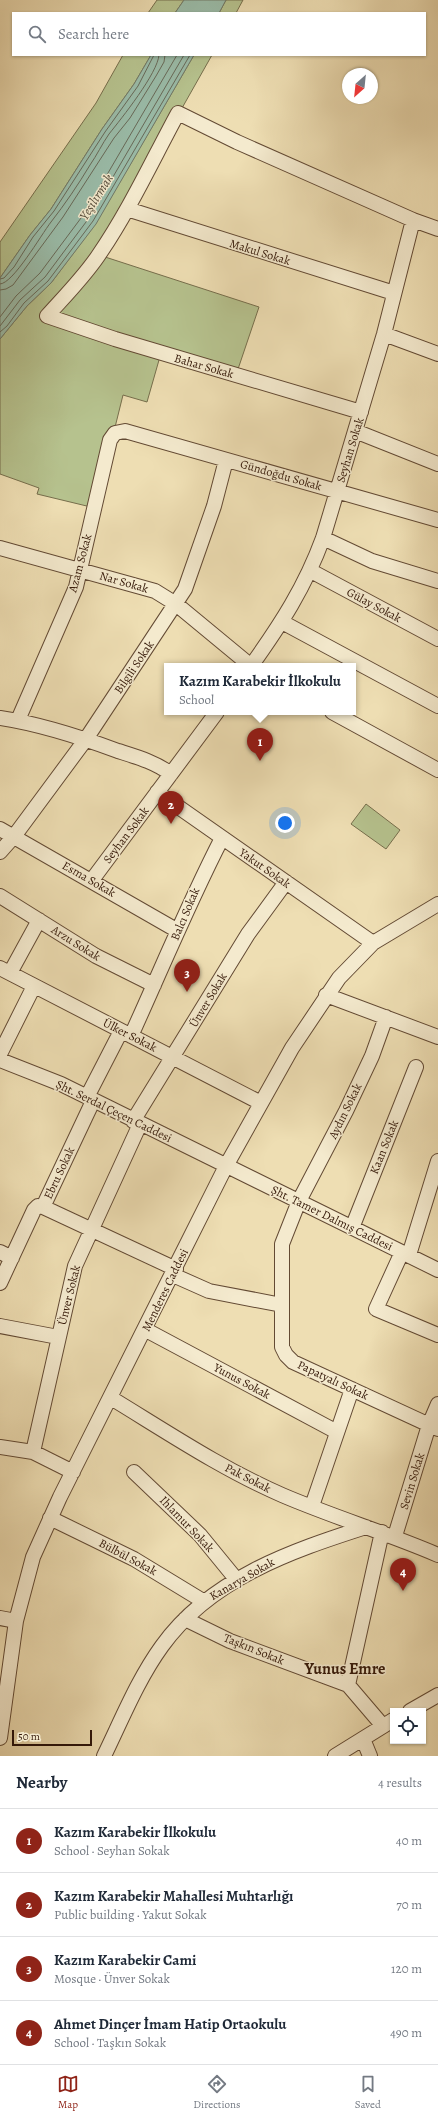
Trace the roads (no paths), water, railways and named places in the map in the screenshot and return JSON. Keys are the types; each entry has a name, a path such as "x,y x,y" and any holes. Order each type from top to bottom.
{"street":[{"path":"128,209 178,113 242,144 413,220 438,229"},
{"name":"Makul Sokak","path":"128,209 394,293"},
{"name":"Bahar Sokak","path":"128,209 90,266 47,316 115,339 361,412"},
{"name":"Seyhan Sokak","path":"253,663 282,622 311,571 323,538 384,334 413,220"},
{"path":"384,334 438,354"},
{"name":"Gündoğdu Sokak","path":"125,431 438,520"},
{"name":"Azam Sokak","path":"18,720 76,587 110,440 115,433 125,431"},
{"path":"356,431 438,464"},
{"name":"Bilgili Sokak","path":"0,852 15,836 86,739 185,589 214,506 226,460"},
{"path":"323,538 372,561 437,576"},
{"name":"Nar Sokak","path":"0,548 146,588 176,604 247,663"},
{"name":"Gülay Sokak","path":"311,571 438,639"},
{"path":"282,622 438,706"},
{"name":"Seyhan Sokak","path":"92,880 215,715"},
{"path":"337,715 438,770"},
{"path":"0,718 18,720 86,739 159,765 171,774"},
{"name":"Yakut Sokak","path":"157,792 373,943"},
{"name":"Esma Sokak","path":"0,828 178,931"},
{"name":"Balcı Sokak","path":"126,1033 154,985 191,898 222,838"},
{"name":"Ünver Sokak","path":"33,1452 75,1266 92,1230 137,1123 172,1057 248,934 286,882"},
{"name":"Arzu Sokak","path":"0,896 96,956 154,985"},
{"name":"Menderes Caddesi","path":"0,1738 1,1718 16,1621 33,1557 50,1518 175,1272 226,1166 261,1103 326,995 339,978 373,943 436,908"},
{"path":"5,971 39,920"},
{"name":"Ülker Sokak","path":"5,971 261,1103"},
{"path":"0,1054 34,986"},
{"path":"326,995 438,1037"},
{"name":"Aydın Sokak","path":"298,1201 346,1111 372,1056 386,1018"},
{"name":"Ebru Sokak","path":"0,1283 6,1255 34,1210 38,1206 43,1207 90,1099 126,1033"},
{"name":"Şht. Serdal Çeçen Caddesi","path":"0,1060 35,1073 226,1166"},
{"name":"Kaan Sokak","path":"352,1228 416,1067"},
{"path":"438,1161 435,1183 406,1253 376,1309 438,1335"},
{"name":"Şht. Tamer Dalmış Caddesi","path":"226,1166 438,1270"},
{"name":"Papatyalı Sokak","path":"298,1201 282,1244 282,1347 289,1358 433,1427"},
{"path":"43,1207 92,1230 210,1291 282,1305"},
{"path":"0,1326 58,1337"},
{"name":"Yunus Sokak","path":"146,1330 337,1432"},
{"path":"312,1506 352,1389"},
{"name":"Pak Sokak","path":"111,1398 210,1458 282,1495 388,1534 438,1555"},
{"name":"Sevin Sokak","path":"388,1534 433,1427 438,1404"},
{"path":"0,1446 33,1452 73,1472"},
{"name":"Ihlamur Sokak","path":"134,1472 200,1535 236,1579"},
{"name":"Bülbül Sokak","path":"50,1518 134,1560 203,1601"},
{"name":"Kanarya Sokak","path":"104,1756 150,1664 165,1642 203,1601 236,1579 278,1558 314,1543 366,1527"},
{"path":"348,1685 388,1534"},
{"path":"0,1618 16,1621"},
{"name":"Taşkın Sokak","path":"185,1619 230,1641 348,1685 388,1723"},
{"path":"415,1708 438,1695"},
{"path":"335,1756 388,1723"},
{"path":"362,1738 370,1756"}],"water":[{"path":"184,0 226,0 220,12 176,12"},
{"name":"Yeşilırmak","path":"150,56 193,56 96,224 51,283 27,306 0,339 0,278 30,235 51,209 102,129 134,84"}],"place":[{"name":"Kazım Karabekir İlkokulu","path":"260,761"},
{"name":"Kazım Karabekir Mahallesi Muhtarlığı","path":"171,824"},
{"name":"Kazım Karabekir Cami","path":"187,992"},
{"name":"Ahmet Dinçer İmam Hatip Ortaokulu","path":"403,1591"}],"district":[{"name":"Yunus Emre","path":"345,1669"}]}
